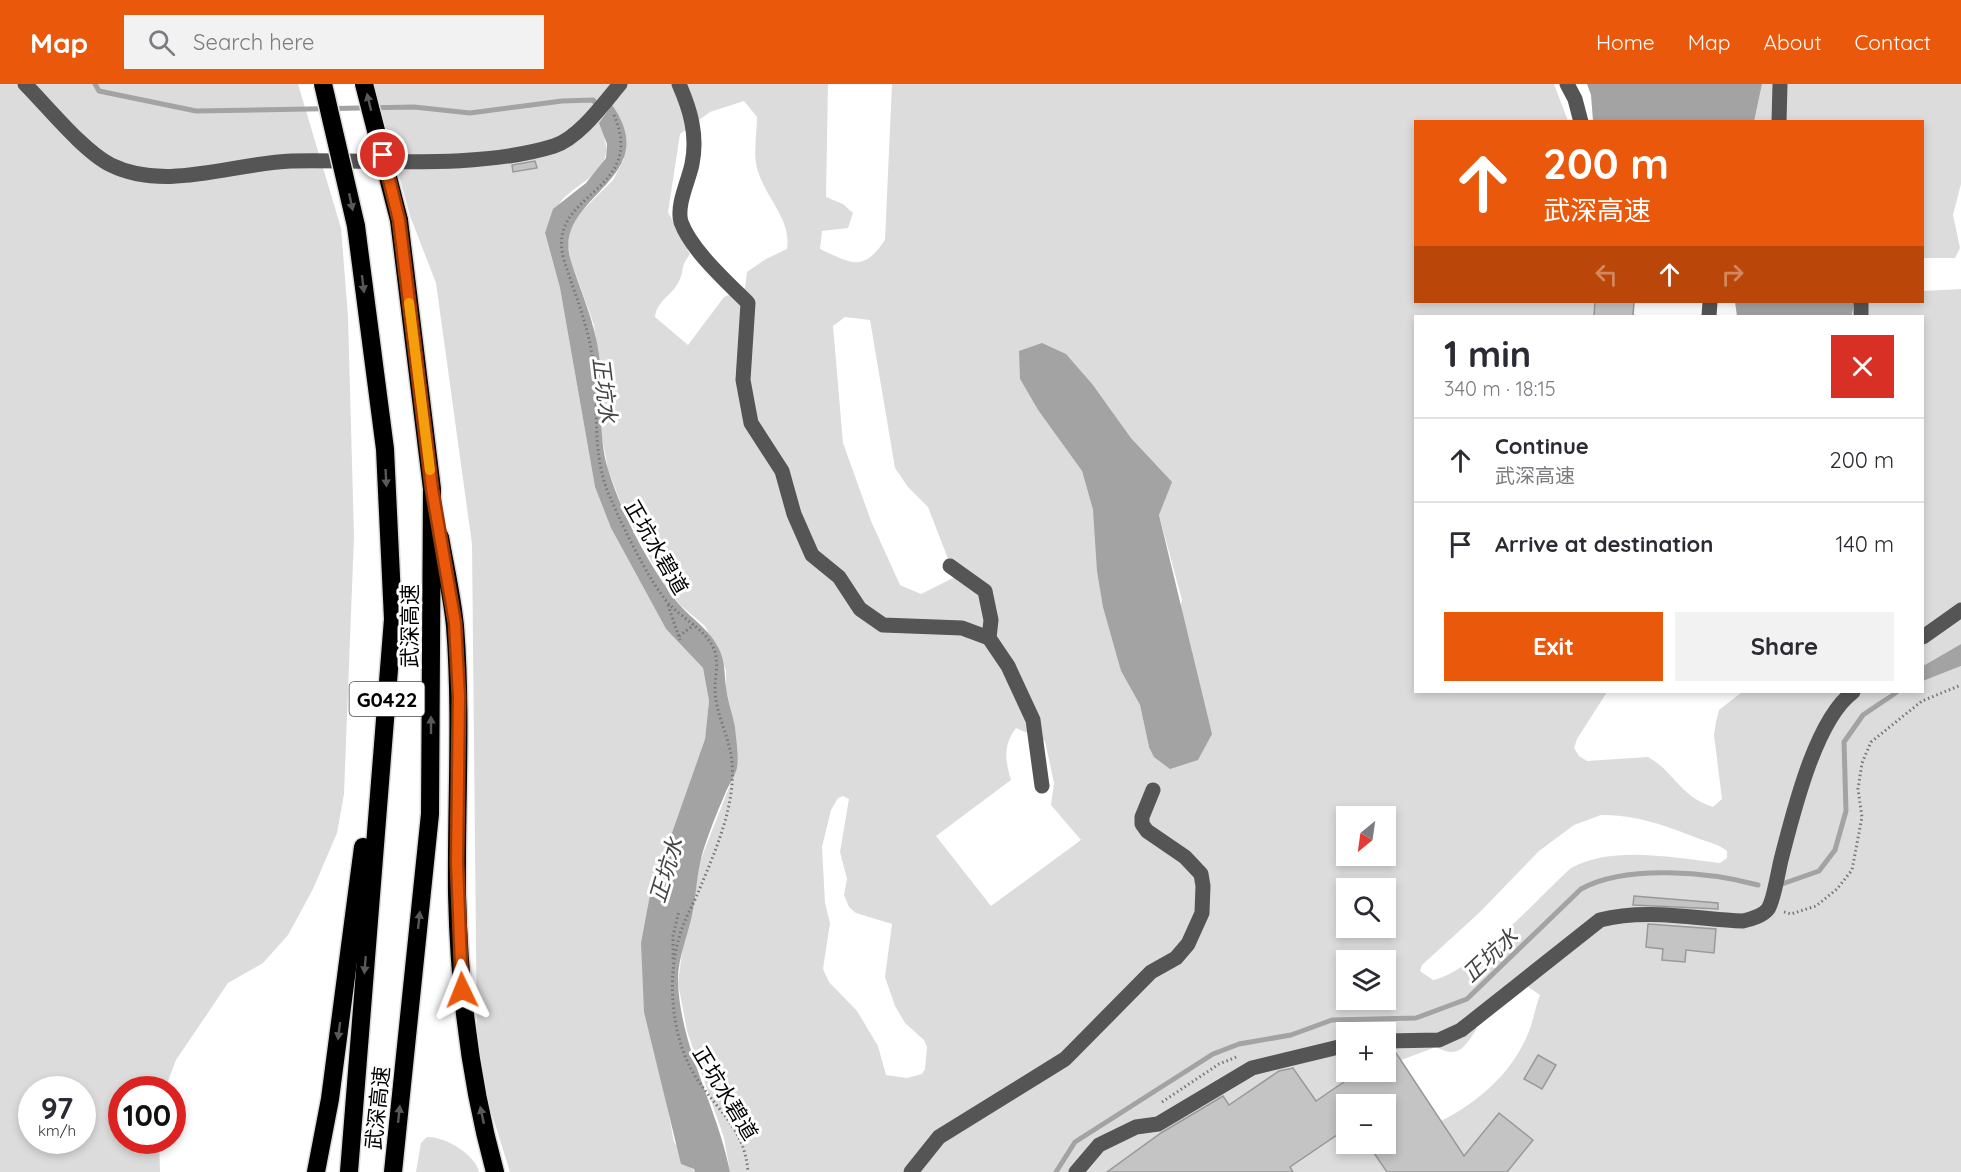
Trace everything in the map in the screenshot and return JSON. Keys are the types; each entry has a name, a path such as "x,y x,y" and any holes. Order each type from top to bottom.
{"highway":[{"name":"武深高速","path":"323,84 356,226 385,449 393,619 349,1172"},
{"name":"武深高速","path":"364,84 399,220 432,489 430,814 393,1172"},
{"path":"432,489 455,623 459,687 457,886 462,990 481,1112 495,1172"},
{"path":"316,1172 330,1099 393,619"}],"street":[{"path":"25,84 94,153 111,165 138,174 188,176 288,161 419,161 504,156 556,145 594,116 620,84"},
{"path":"679,84 693,116 693,161 682,200 681,220 718,273 748,303 743,380 751,423 782,471 794,514 812,555 839,577 860,609 883,625 909,627 936,625 962,628 989,638 1008,666 1033,720 1042,786"},
{"path":"1568,84 1580,120"},
{"path":"1779,120 1780,84"},
{"path":"950,566 986,591 991,620 989,638"},
{"path":"1924,636 1961,610"},
{"path":"1396,1041 1439,1040 1461,1030 1600,920 1619,915 1654,915 1743,921 1756,918 1768,909 1790,825 1824,727 1833,711 1852,693"},
{"path":"911,1172 939,1137 1065,1059 1151,972 1176,958 1188,944 1202,913 1201,874 1185,857 1147,831 1143,824 1142,817 1154,790"},
{"path":"1076,1172 1099,1146 1136,1128 1158,1124 1252,1068 1336,1048"}],"path":[{"name":"正坑水碧道","path":"606,101 617,121 622,142 618,164 608,180 572,211 566,225 562,250 585,320 593,357 598,450 602,475 626,530 668,603 694,625 709,642 716,656 715,692 730,748 732,785 729,804 718,838 679,937 674,962 674,1011 680,1042 699,1082 743,1143 748,1172"},
{"path":"668,603 679,638 694,625"},
{"path":"1768,909 1791,914 1816,906 1838,889 1852,870 1862,817 1858,789 1862,763 1871,742 1922,701 1961,685"},
{"path":"674,962 673,936 679,911"}],"shaded area":[{"path":"0,84 298,84 341,228 348,316 354,536 344,794 337,833 313,889 288,935 263,963 228,983 176,1060 170,1076 108,1076 108,1154 159,1154 160,1172 0,1172"},
{"path":"374,84 828,84 826,197 843,204 853,213 848,228 822,231 820,249 856,262 870,257 885,240 892,84 1554,84 1568,120 1414,120 1414,303 1595,303 1594,315 1414,315 1414,693 1606,693 1577,739 1574,748 1579,756 1587,761 1648,757 1665,770 1692,797 1713,807 1722,799 1714,735 1716,722 1719,710 1741,693 1890,693 1881,700 1883,702 1901,693 1924,693 1924,681 1961,666 1961,1172 730,1172 724,1138 687,1031 678,983 683,945 693,910 699,864 737,767 735,728 726,690 726,670 705,626 680,605 662,581 621,504 608,469 602,438 602,382 594,325 570,258 568,242 571,227 580,213 613,180 624,159 604,137 605,158 601,166 563,199 545,234 560,288 595,487 611,528 666,629 703,668 709,701 705,739 650,895 662,1079 674,1142 695,1172 510,1172 489,1105 477,1041 472,544 436,283 410,216","holes":["744,101 757,117 755,149 757,168 782,218 787,249 747,272 745,288 724,297 688,345 655,317 659,306 676,286 684,263 690,254 668,212 680,134 710,112","845,317 870,320 895,468 908,487 928,507 955,577 921,594 900,585 871,521 843,443 833,326","1020,379 1093,385 1131,438 1171,482 1159,515 1182,600 1149,747 1140,705 1121,671 1093,510 1082,471 1038,410","1016,728 1045,741 1054,783 1051,805 1081,840 991,906 936,836 1011,780 1007,766 1007,747","843,796 849,799 840,852 847,879 844,895 849,907 856,913 892,924 885,977 895,1006 905,1023 924,1040 927,1047 925,1069 922,1074 907,1078 886,1075 878,1046 857,1011 829,982 823,969 830,923 825,903 822,847 831,810 838,798","1601,815 1627,817 1673,829 1713,843 1727,851 1727,858 1720,863 1664,856 1625,855 1588,861 1571,868 1505,932 1466,963 1449,974 1433,980 1420,971 1422,965 1480,912 1539,851 1574,825","1524,984 1540,995 1529,1031 1512,1063 1480,1096 1441,1121 1401,1060 1436,1047 1450,1052 1460,1050 1476,1030 1476,1014"]},
{"path":"1762,84 1961,84 1961,184 1953,215 1960,248 1955,258 1924,258 1924,120 1754,120"},
{"path":"1961,289 1961,644 1924,665 1924,315 1867,315 1865,303 1924,303 1924,291"},
{"path":"427,1137 434,1137 458,1147 472,1159 479,1172 416,1172 421,1143"}],"water":[{"path":"1587,84 1762,84 1754,120 1593,120 1591,95"},
{"path":"612,105 625,131 625,152 617,171 576,220 569,239 571,261 597,343 603,442 608,469 628,521 656,572 677,602 705,629 719,649 735,727 737,768 716,814 702,856 678,974 686,1032 730,1172 695,1172 694,1169 681,1164 644,1012 641,943 650,895 705,739 709,701 703,668 666,629 611,528 595,487 560,288 545,233 553,209 586,183 606,158 607,144 599,123"},
{"path":"1735,303 1854,303 1852,315 1737,315"},
{"path":"1042,343 1066,354 1093,385 1131,438 1172,482 1159,515 1212,734 1198,760 1170,769 1154,757 1149,747 1140,705 1121,671 1103,607 1097,571 1093,510 1082,471 1038,410 1020,379 1019,351"},
{"path":"1961,644 1961,666 1924,681 1924,665"}],"building":[{"path":"535,161 537,168 513,172 512,165"},
{"path":"1595,303 1634,303 1633,315 1594,315"},
{"path":"1634,896 1718,903 1718,909 1633,905"},
{"path":"1648,924 1716,929 1714,953 1686,950 1685,962 1662,960 1663,949 1646,947"},
{"path":"1396,1053 1464,1156 1499,1113 1533,1140 1507,1172 1387,1172 1375,1154 1396,1154 1396,1094 1336,1094 1336,1136 1290,1167 1293,1172 1107,1172 1161,1133 1223,1096 1229,1105 1279,1071 1293,1068 1316,1101 1344,1082 1396,1082"},
{"path":"1538,1055 1556,1065 1542,1089 1524,1079"}],"waterway":[{"name":"正坑水","path":"95,84 99,91 196,111 414,107 470,113 562,101 593,100 599,107"},
{"name":"正坑水","path":"1782,884 1819,871 1835,850 1846,811 1844,742 1863,715 1896,693"},
{"name":"正坑水","path":"1056,1172 1075,1142 1213,1054 1239,1044 1291,1035 1332,1020 1416,1018 1467,999 1581,889 1600,881 1644,873 1668,873 1716,877 1758,885"}],"slow traffic":[{"path":"409,303 430,470"}],"route":[{"path":"383,155 399,220 432,489 455,623 459,697 457,863 462,990"}]}
